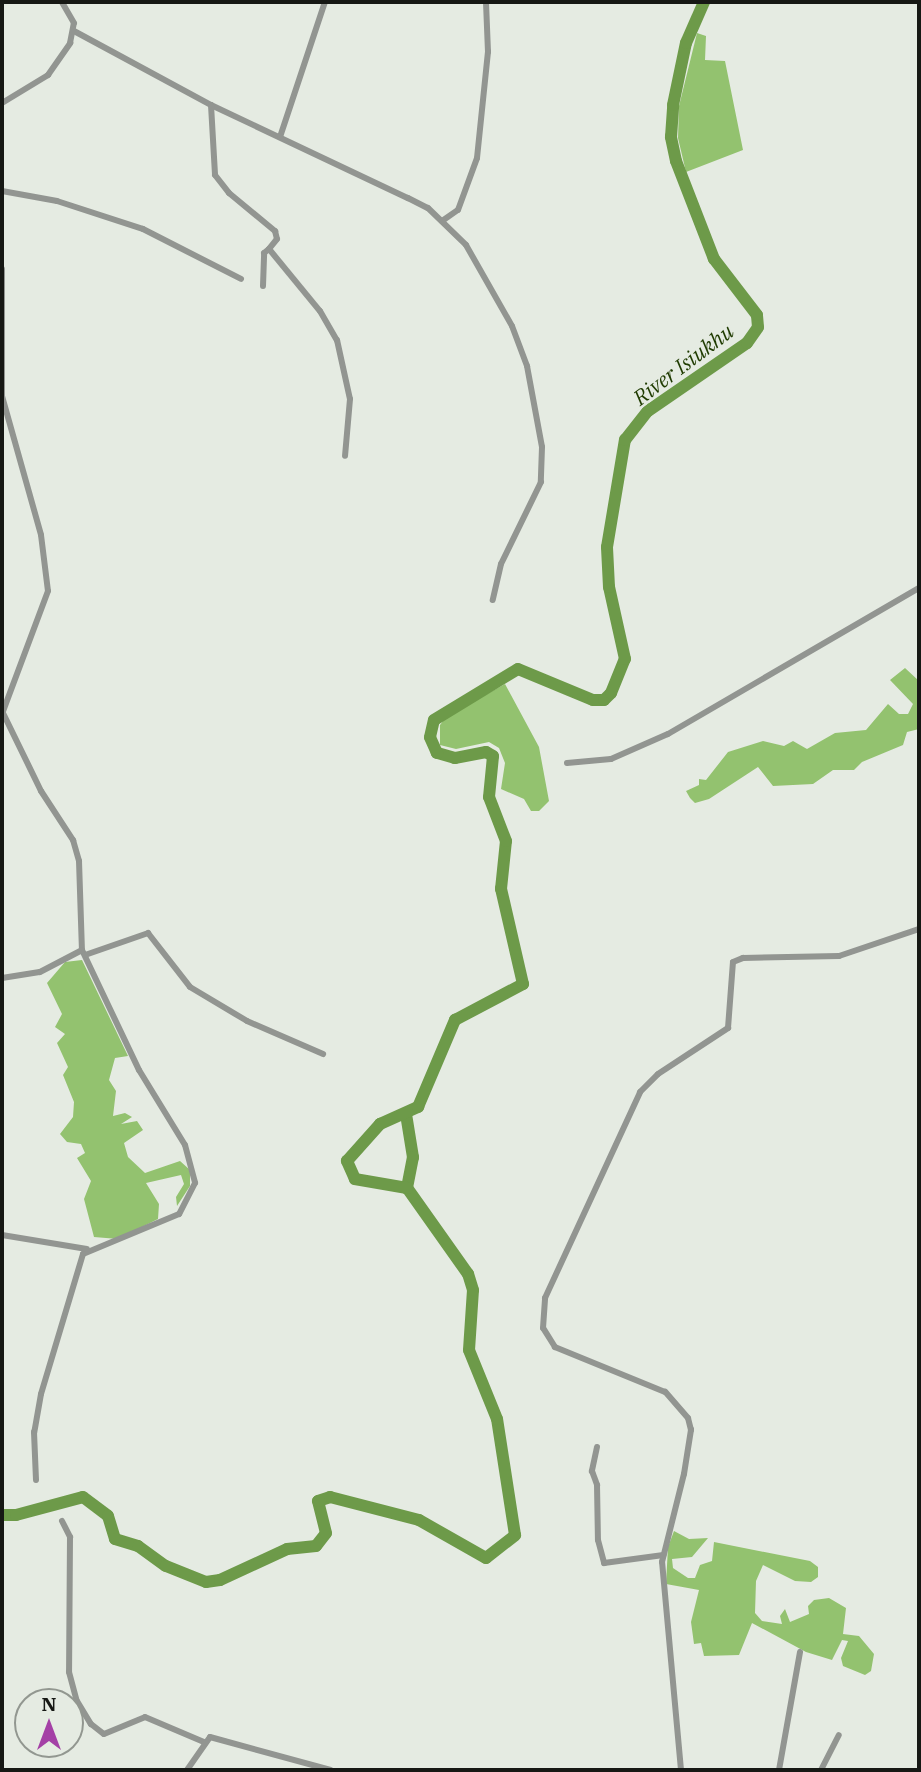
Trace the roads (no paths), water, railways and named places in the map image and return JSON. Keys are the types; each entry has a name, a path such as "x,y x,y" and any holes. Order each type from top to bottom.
{"street":[{"path":"2,103 48,75 74,31 72,15 62,2"},
{"path":"279,137 325,2"},
{"path":"442,221 458,210 477,158 488,51 486,2"},
{"path":"74,31 211,105 408,198 442,221 478,263 512,326 539,421 541,482 502,564 493,600"},
{"path":"211,105 215,175 275,231 277,239 264,255 263,286"},
{"path":"2,191 57,201 143,229 241,279"},
{"path":"268,249 320,312 344,358 350,399 345,456"},
{"path":"2,269 2,396 12,441 41,535 48,590 2,715 76,848 84,952 139,1070 185,1145 195,1183 179,1214 87,1249 2,1235"},
{"path":"2,443 12,441"},
{"path":"568,763 611,759 668,734 919,588"},
{"path":"681,1770 666,1648 663,1555 691,1430 687,1412 665,1392 555,1347 543,1328 545,1298 646,1083 727,1028 733,962 743,958 852,954 919,929"},
{"path":"2,978 40,972 84,952 148,933 190,987 247,1021 323,1054"},
{"path":"36,1480 34,1432 41,1394 87,1249"},
{"path":"597,1447 592,1471 597,1485 598,1540 604,1563 663,1555"},
{"path":"62,1521 70,1537 69,1672 77,1701 90,1724 104,1734 145,1717 204,1742"},
{"path":"779,1770 800,1652"},
{"path":"821,1770 839,1735"},
{"path":"187,1770 204,1742 213,1738 331,1770"}],"waterway":[{"name":"River Isiukhu","path":"2,1515 16,1515 83,1497 108,1516 115,1539 138,1546 166,1566 206,1582 220,1580 287,1549 316,1546 326,1533 318,1501 330,1497 419,1520 486,1558 515,1535 497,1419 469,1350 473,1290 468,1274 407,1188 355,1179 347,1161 380,1124 418,1107 455,1020 523,984 501,889 506,841 489,797 493,756 486,752 455,758 437,753 430,737 434,720 518,669 593,700 604,700 611,693 625,659 609,587 607,547 625,440 648,411 747,343 758,327 757,315 714,259 676,161 671,137 673,105 686,43 704,2"},
{"name":"River Isiukhu","path":"406,1114 413,1157 407,1188"}]}
